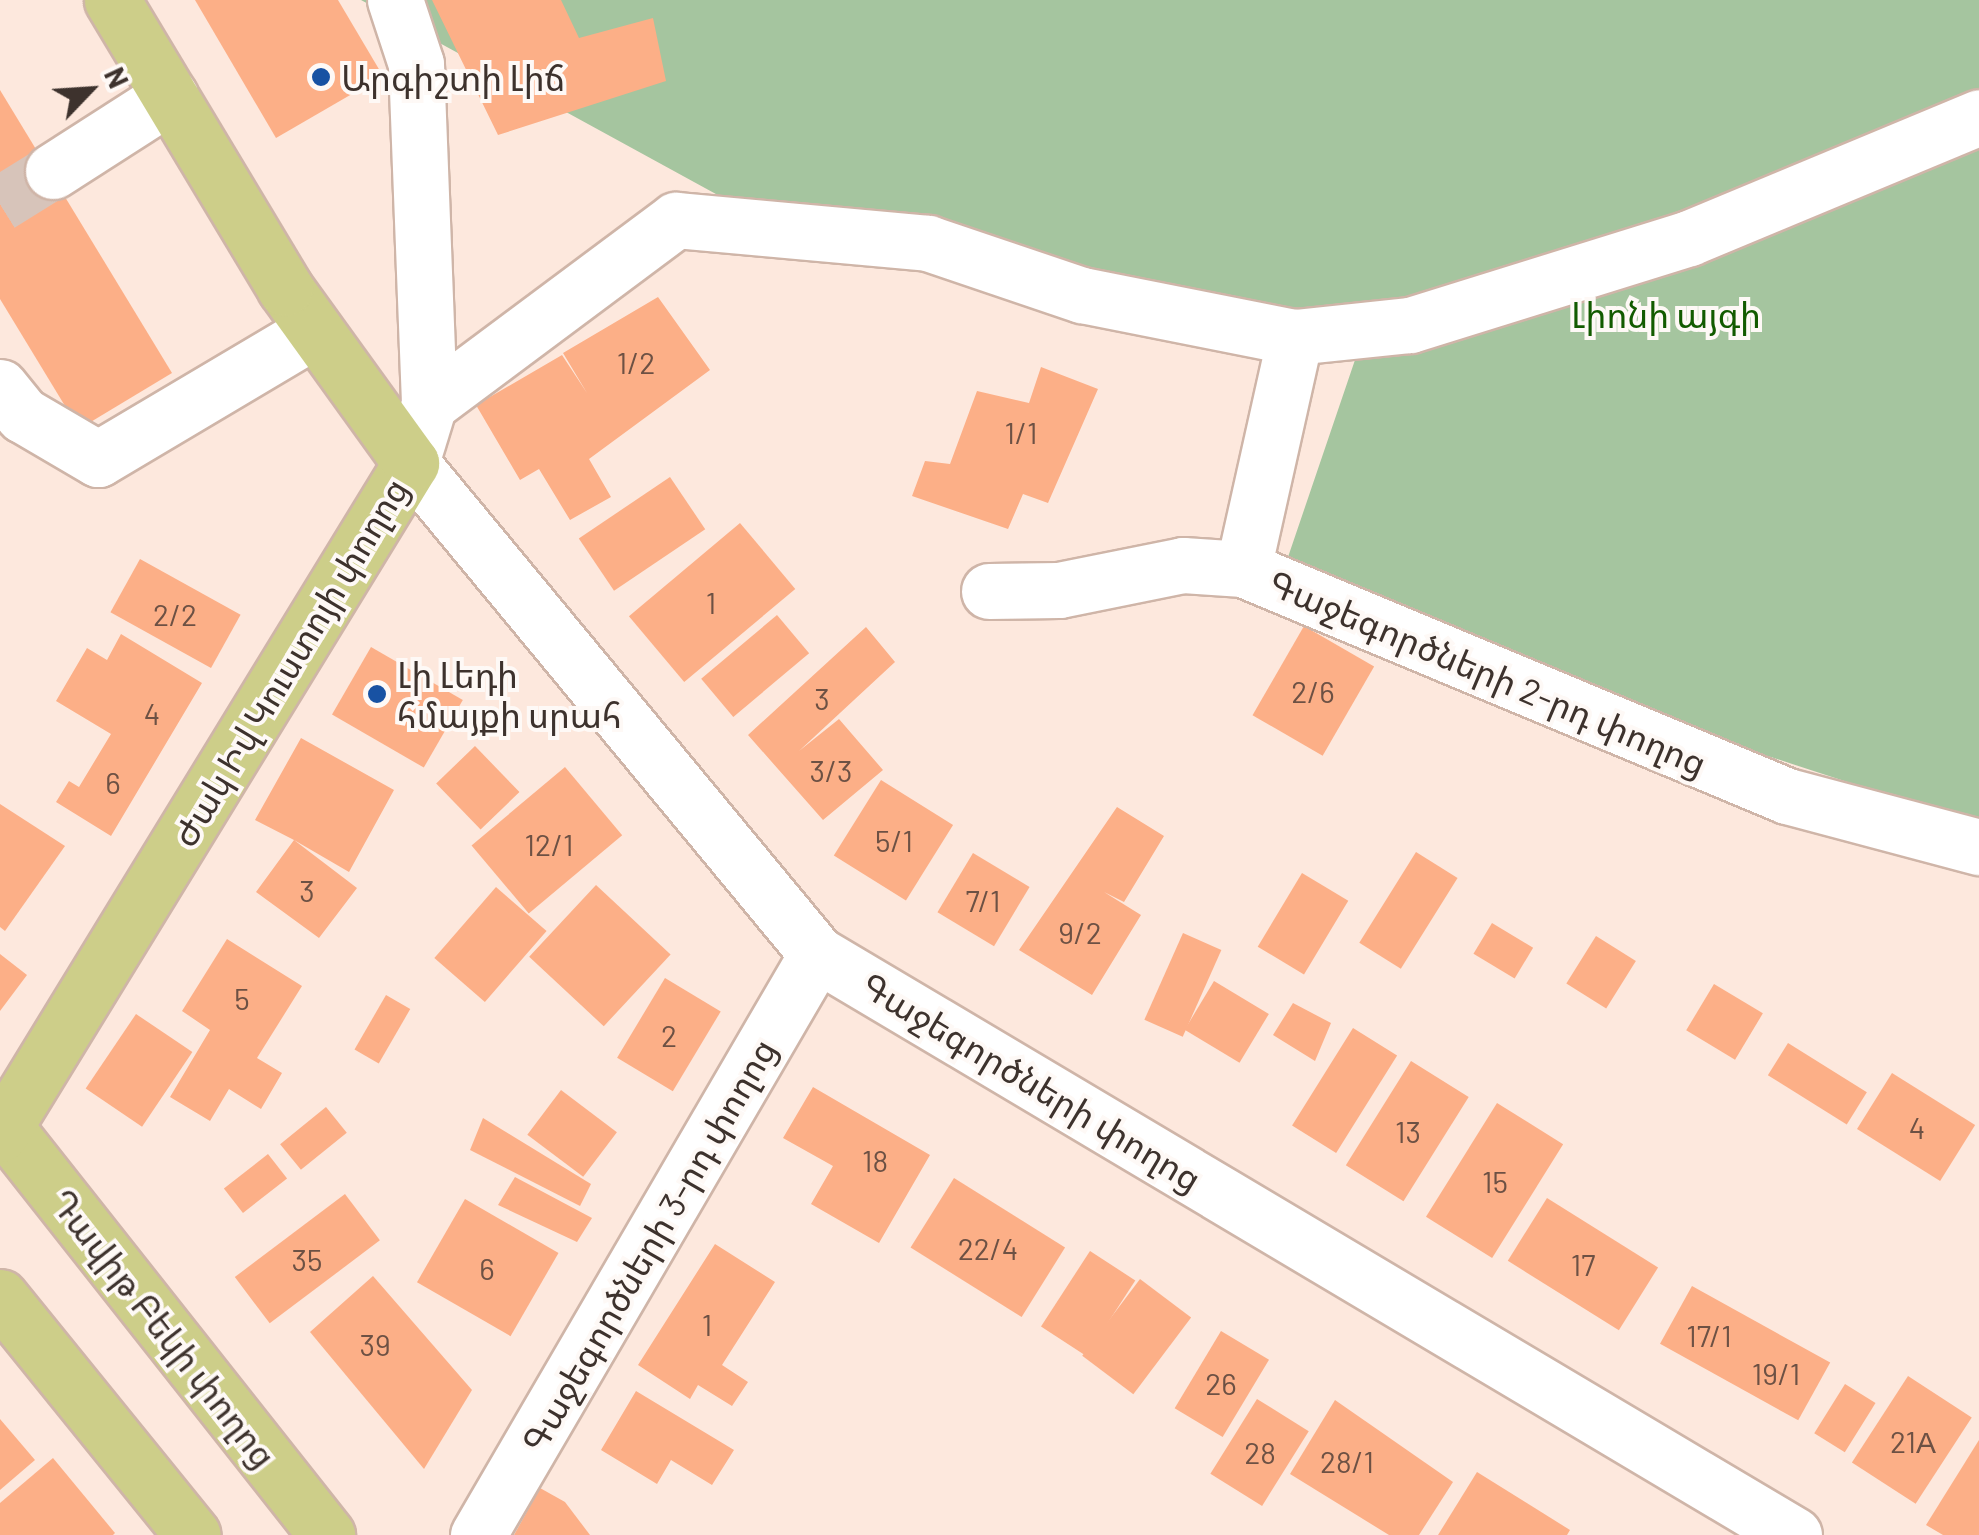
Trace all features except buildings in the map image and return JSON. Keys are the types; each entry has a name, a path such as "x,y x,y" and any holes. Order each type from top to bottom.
{"main road":[{"name":"Ժակ Իվ Կուստոյի փողոց","path":"2,1127 411,464 315,330 112,0"},
{"name":"Դավիթ Բեկի փողոց","path":"2,1127 328,1535"},
{"path":"0,1296 193,1535"}],"street":[{"path":"395,0 416,64 429,404 411,464"},
{"path":"53,170 170,96"},
{"path":"429,404 676,220 928,243 1082,296 1296,337 1410,325 1689,238 1979,118"},
{"path":"0,387 23,415 98,459 315,330"},
{"path":"1242,569 1296,337"},
{"name":"Գաջեգործների փողոց","path":"411,464 817,954 1794,1535"},
{"name":"Գաջեգործների 2-րդ փողոց","path":"988,590 1059,590 1183,565 1242,569 1787,796 1979,847"},
{"name":"Գաջեգործների 3-րդ փողոց","path":"478,1535 817,954"}],"green space":[{"name":"Լիոնի այգի","path":"361,0 1979,0 1979,825 1679,727 1287,560 1356,357 989,295 736,205"}],"tunnel":[{"path":"0,204 53,171"}],"place":[{"name":"Արգիշտի Լիճ","path":"321,77"},
{"name":"Լի Լեդի հմայքի սրահ","path":"377,694"}]}
